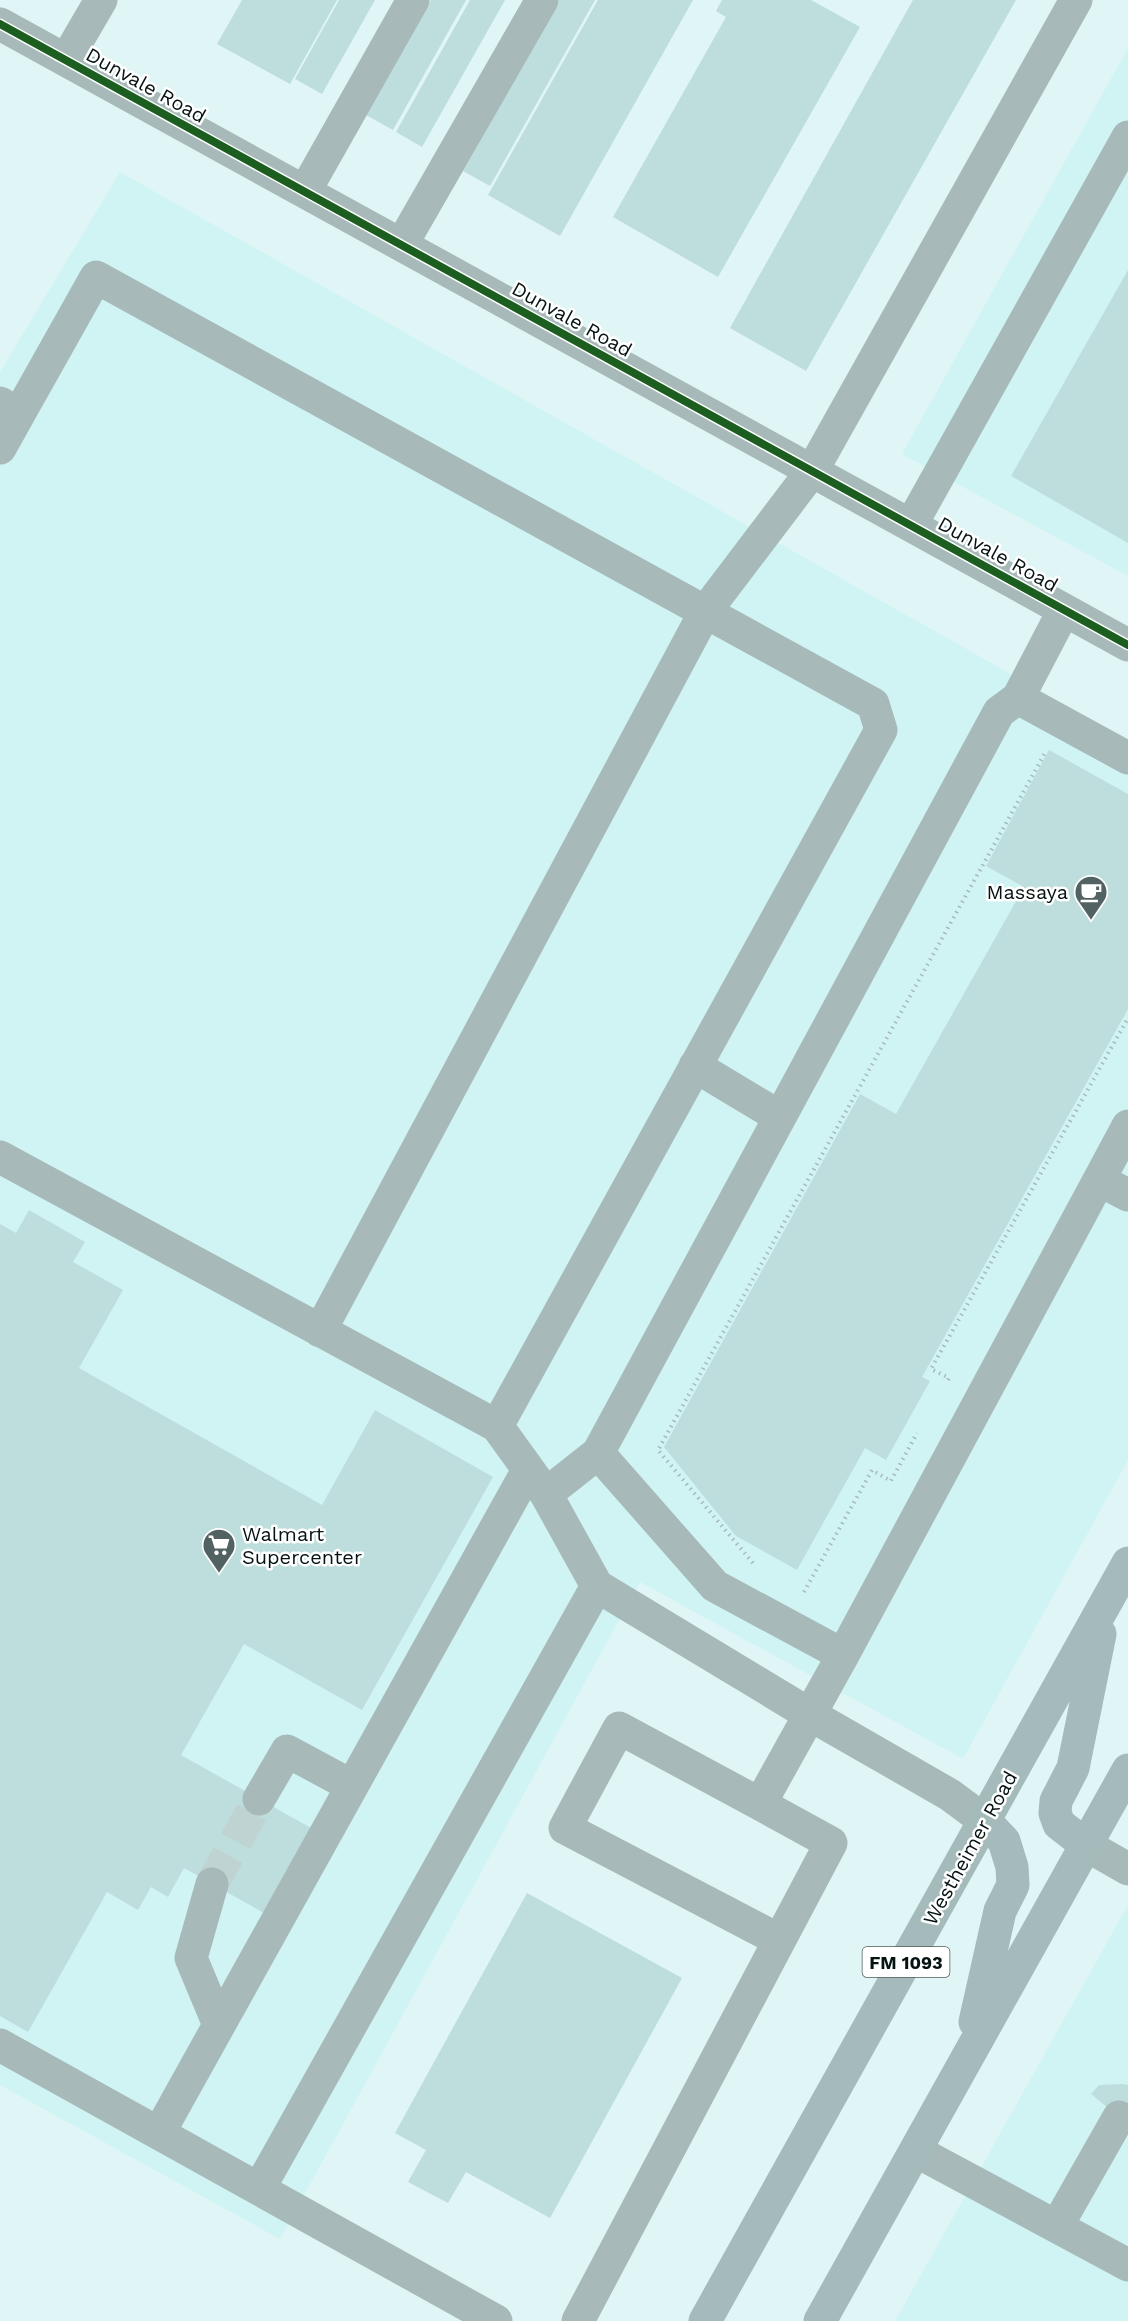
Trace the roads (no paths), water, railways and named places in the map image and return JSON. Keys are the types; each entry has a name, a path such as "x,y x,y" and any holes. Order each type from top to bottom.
{"main road":[{"name":"Westheimer Road","path":"705,2321 1128,1563"},
{"path":"1086,1845 1059,1824 1055,1813 1056,1800 1073,1768 1106,1602"},
{"path":"820,2321 1128,1770"},
{"path":"967,2059 1000,1911 1013,1885 1012,1867 1004,1841 986,1821"}],"street":[{"path":"0,12 7,0"},
{"path":"66,60 101,0"},
{"path":"305,190 413,0"},
{"path":"402,244 542,0"},
{"path":"320,1330 705,612 813,471 1076,0"},
{"name":"Dunvale Road","path":"0,24 1128,645"},
{"path":"911,525 1128,137"},
{"path":"0,448 9,408 96,277 873,704 881,730 497,1426"},
{"path":"159,2133 352,1786 537,1482 598,1454 999,712 1018,698 1064,610"},
{"path":"1018,698 1128,758"},
{"path":"695,1066 780,1117"},
{"path":"760,1804 1128,1126"},
{"path":"0,1157 497,1426 537,1482 597,1586 809,1714 950,1795 986,1821"},
{"path":"1099,1180 1128,1195"},
{"path":"598,1454 715,1586 843,1654"},
{"path":"259,2189 597,1586"},
{"path":"578,2321 831,1843 619,1728 565,1828 779,1940"},
{"path":"259,1799 287,1751 352,1786"},
{"path":"1086,1845 1128,1869"},
{"path":"212,1884 191,1958 219,2025"},
{"path":"0,2045 496,2321"},
{"path":"1057,2226 1119,2117"},
{"path":"916,2151 1128,2265"}],"tunnel":[{"path":"212,1884 259,1799"}],"place":[{"name":"Massaya","path":"1091,921"},
{"name":"Walmart Supercenter","path":"219,1574"}]}
